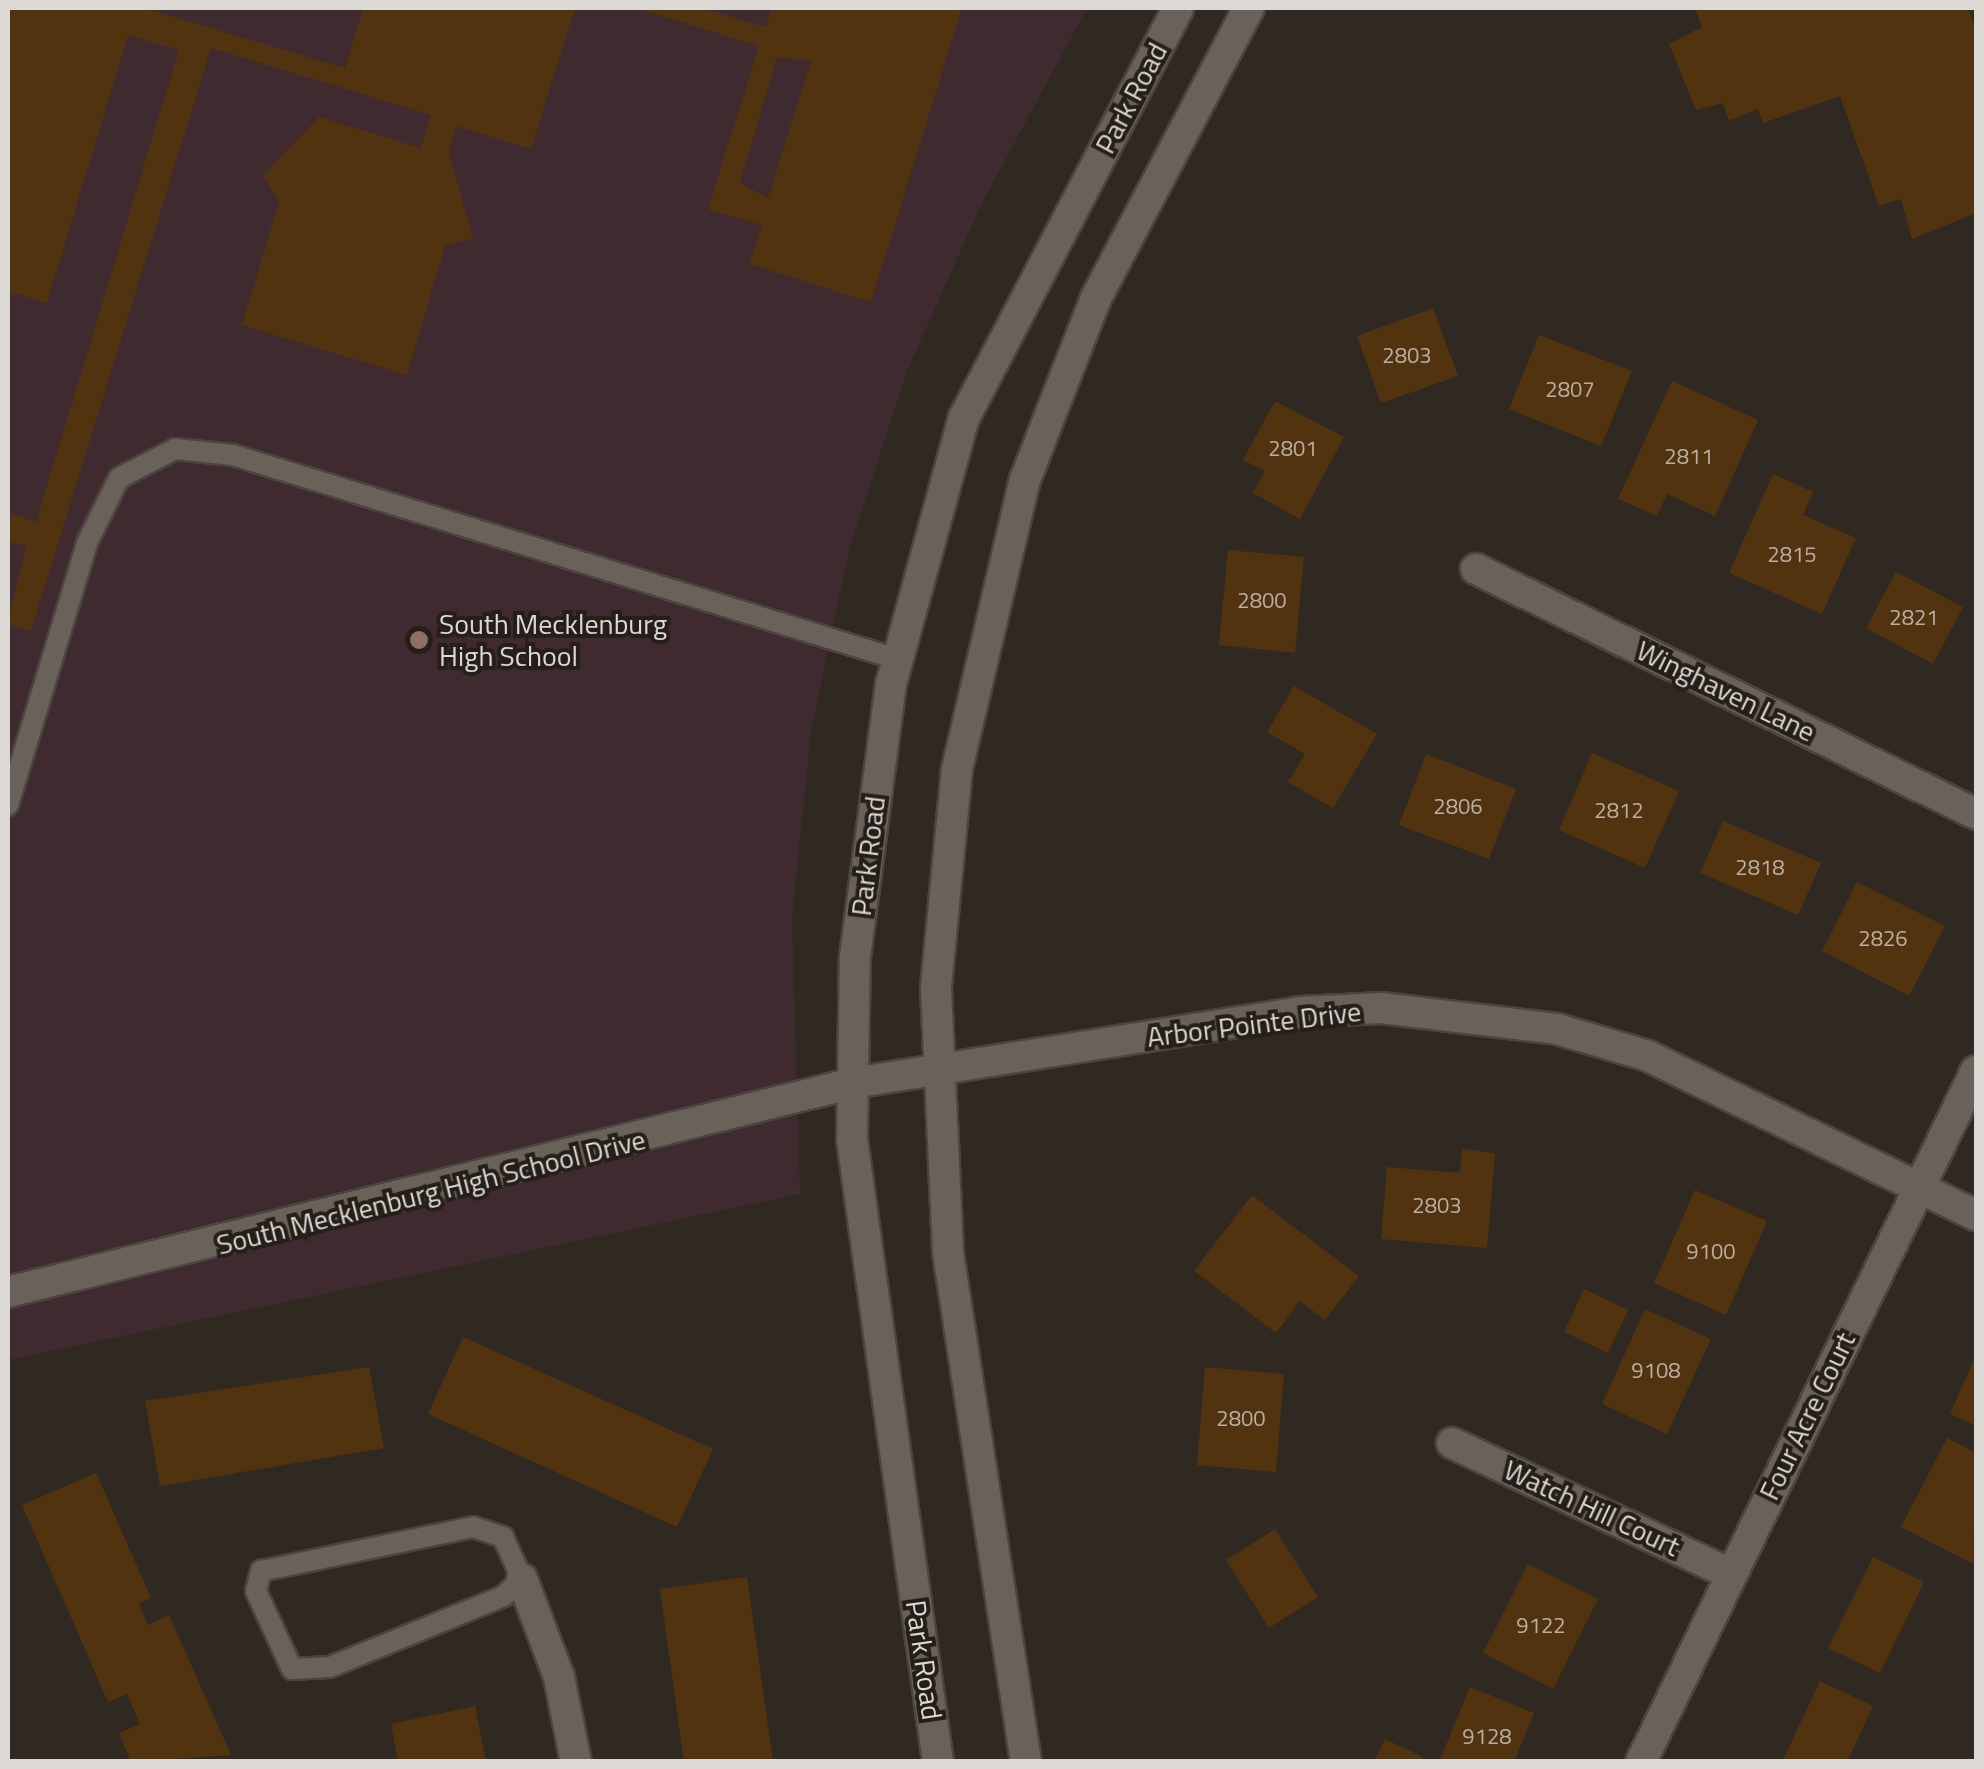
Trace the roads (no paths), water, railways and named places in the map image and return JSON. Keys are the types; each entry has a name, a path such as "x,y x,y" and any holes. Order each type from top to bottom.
{"street":[{"name":"Park Road","path":"938,1762 853,1148 855,957 897,659 964,418 1178,8"},
{"path":"1026,1762 948,1252 936,987 957,769 1025,480 1096,298 1249,8"},
{"name":"Winghaven Lane","path":"1476,569 1976,814"},
{"name":"Arbor Pointe Drive","path":"853,1083 1299,1012 1476,1014 1648,1056 1976,1215"},
{"name":"Four Acre Court","path":"1641,1762 1976,1071"},
{"name":"South Mecklenburg High School Drive","path":"8,1292 853,1083"},
{"name":"Watch Hill Court","path":"1452,1443 1731,1574"},
{"path":"522,1579 560,1677 576,1762"}],"lane":[{"path":"8,805 95,527 119,478 175,450 233,454 897,659"},
{"path":"474,1527 502,1537 522,1579 504,1596 330,1667 292,1669 256,1591 262,1570 474,1527"}],"place":[{"name":"South Mecklenburg High School","path":"419,640"}]}
